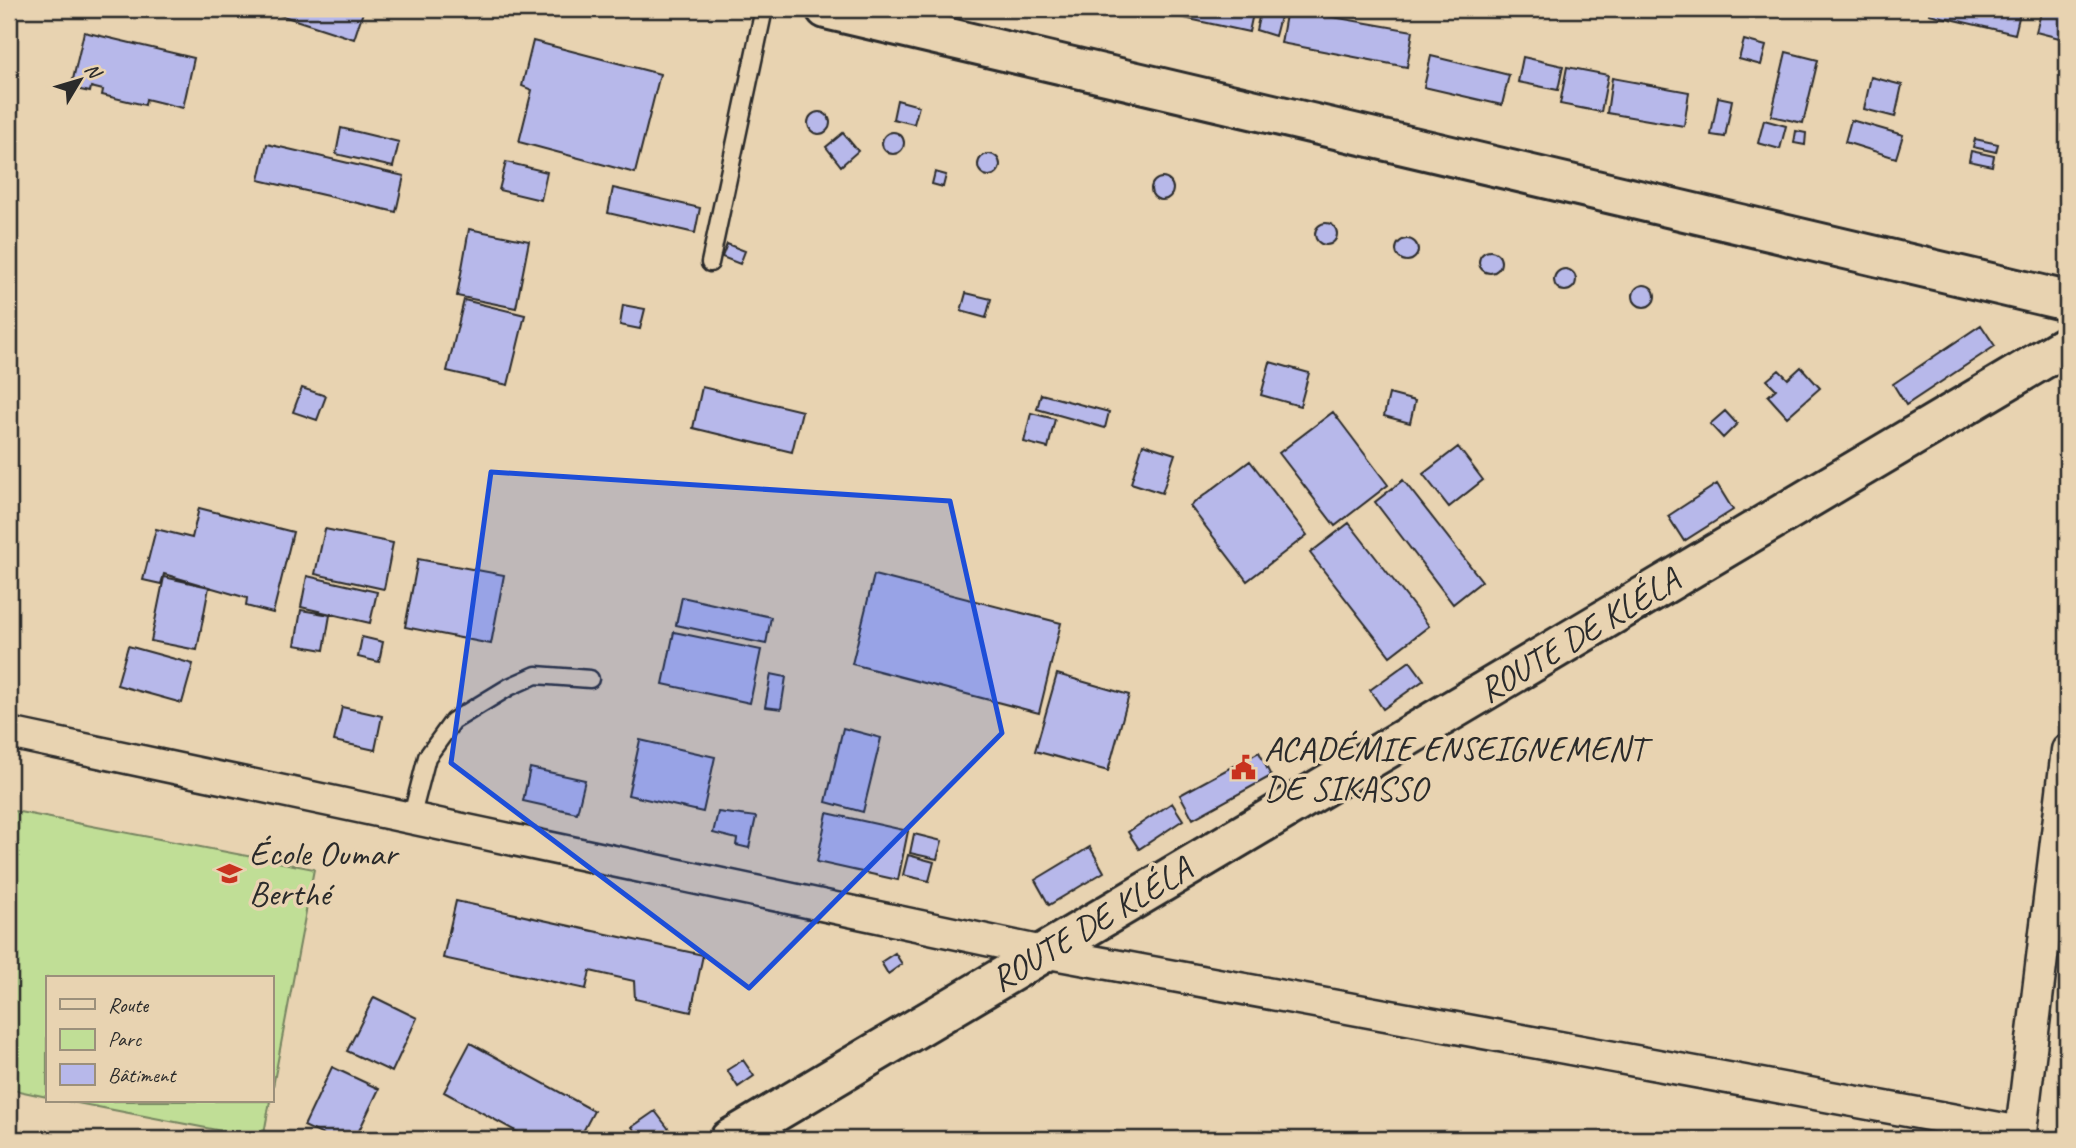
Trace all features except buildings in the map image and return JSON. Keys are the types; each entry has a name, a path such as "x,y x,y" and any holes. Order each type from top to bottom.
{"main road":[{"path":"826,9 2067,301"},
{"name":"ROUTE DE KLÉLA","path":"730,1139 2067,345"}],"street":[{"path":"9,733 1043,952 2019,1135 2067,750"}],"lane":[{"path":"710,263 764,9"},
{"path":"411,819 427,757 453,721 509,687 536,676 590,679"}],"highlighted area":[{"path":"491,472 950,501 1002,733 749,988 451,763"}],"green space":[{"path":"9,810 314,869 273,1086 273,976 46,976 46,1097 9,1089"},
{"path":"72,1102 270,1102 263,1139"}],"place":[{"name":"ACADÉMIE ENSEIGNEMENT DE SIKASSO","path":"1244,768"},
{"name":"École Oumar Berthé","path":"229,873"}]}
